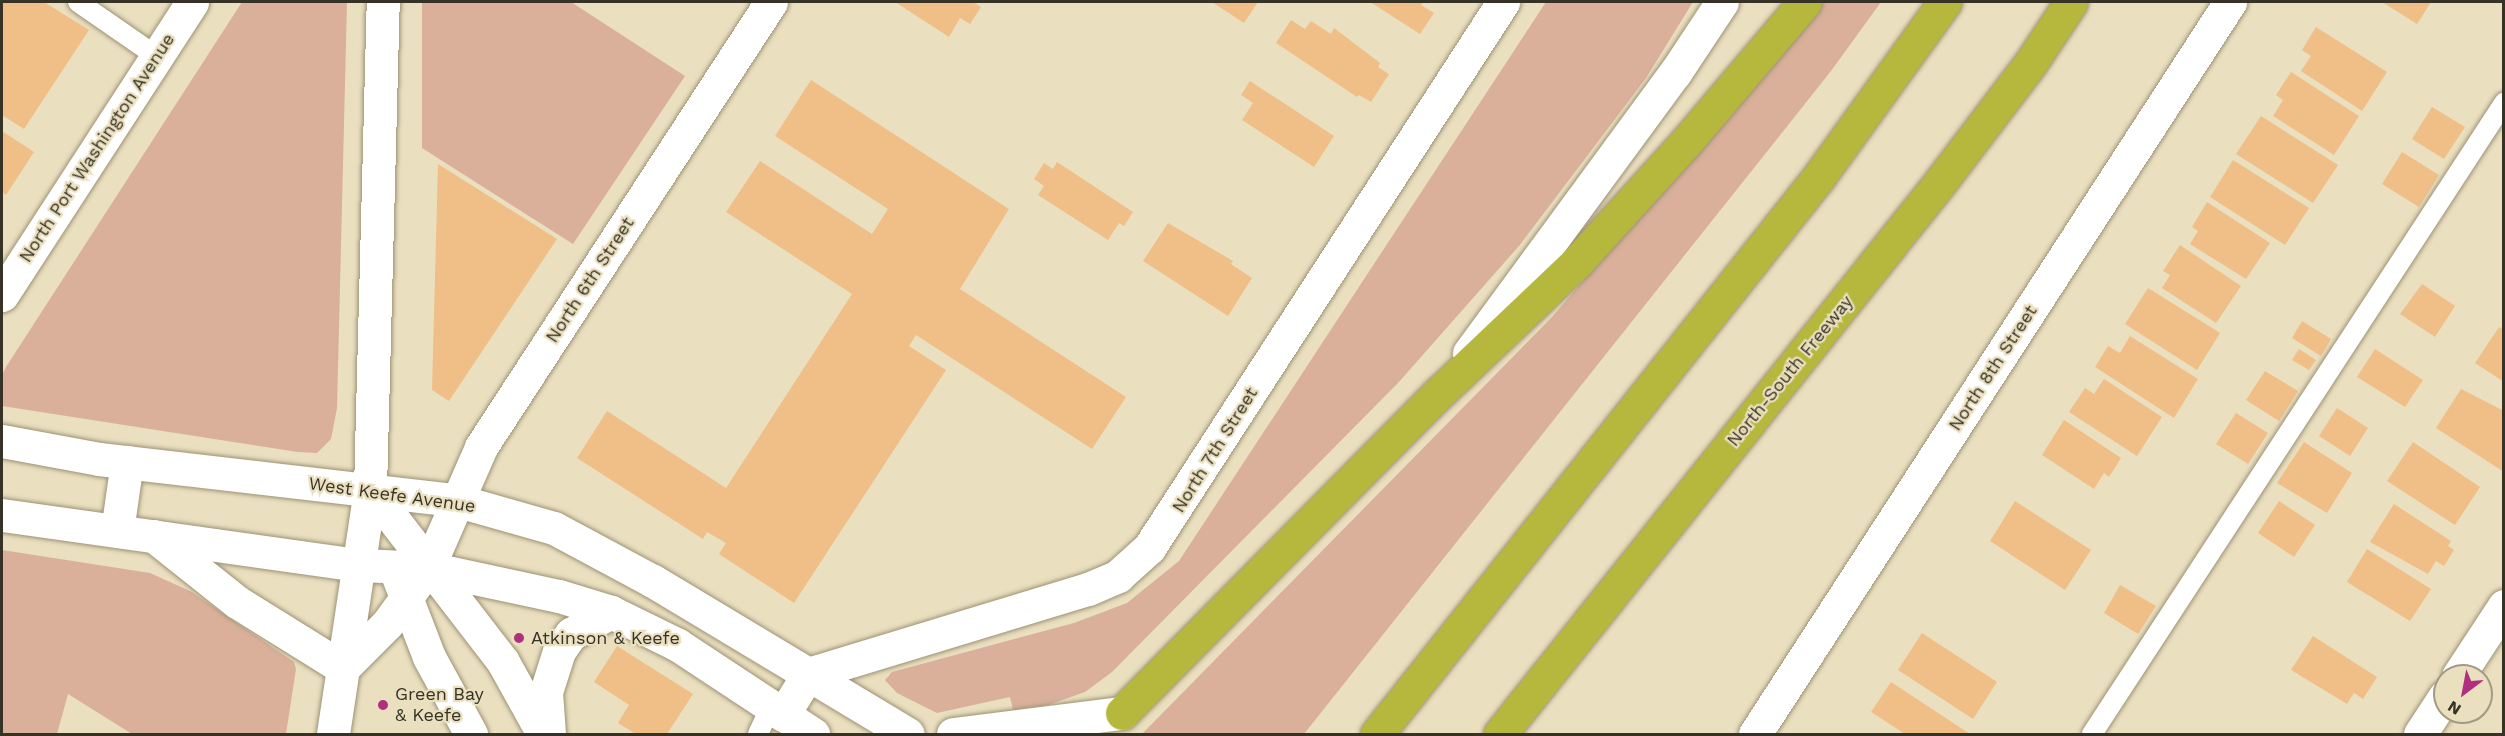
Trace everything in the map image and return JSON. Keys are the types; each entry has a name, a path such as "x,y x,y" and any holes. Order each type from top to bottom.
{"highway":[{"path":"1111,724 1440,392 1577,262 1687,141 1805,2"},
{"path":"1377,735 1818,178 1945,2"},
{"name":"North-South Freeway","path":"1500,735 1938,185 2030,64 2071,2"}],"street":[{"name":"North Port Washington Avenue","path":"2,295 192,2"},
{"path":"333,735 370,489 383,2"},
{"name":"North 6th Street","path":"343,668 387,624 428,568 455,500 482,447 771,2"},
{"name":"North 7th Street","path":"808,674 1088,590 1118,576 1149,548 1503,2"},
{"path":"1440,392 1674,73 1722,2"},
{"name":"North 8th Street","path":"1755,735 2230,2"},
{"name":"West Keefe Avenue","path":"2,441 127,462 455,500 554,528 653,581 906,733"},
{"path":"117,531 127,462"},
{"path":"370,489 428,568 450,590 503,662 543,735"},
{"path":"370,489 394,568 429,657 471,735"},
{"path":"2,515 360,565 428,568 611,612 678,645 770,719 813,735"},
{"path":"154,536 237,602 343,668"},
{"path":"2466,664 2504,606"},
{"path":"549,735 546,692 559,651 571,634 611,612"},
{"path":"770,719 808,674"},
{"path":"2420,735 2433,715"},
{"path":"906,733 952,735 1111,724"}],"lane":[{"path":"78,2 156,56"},
{"path":"2092,735 2504,103"}],"shaded area":[{"path":"242,2 347,2 337,408 331,439 317,453 298,452 2,406 2,375 6,367"},
{"path":"422,2 571,2 685,76 573,244 422,148"},
{"path":"1546,2 1693,2 1646,78 1519,246 1398,383 1112,672 1085,692 1048,705 1013,710 1010,697 937,713 897,693 885,680 892,672 1074,623 1127,603 1179,561"},
{"path":"1823,2 1881,2 1831,71 1304,734 1142,734 1552,317"},
{"path":"2,550 150,573 192,592 294,662 296,669 286,734 132,734 68,694 57,734 2,734"}],"building":[{"path":"2,2 44,2 89,30 24,129 2,115"},
{"path":"895,2 973,2 981,7 970,24 960,18 949,37"},
{"path":"1212,2 1258,2 1244,23"},
{"path":"1370,2 1423,2 1421,5 1434,13 1420,34"},
{"path":"2382,2 2431,2 2417,24"},
{"path":"1291,20 1305,29 1311,21 1331,34 1334,28 1380,63 1378,67 1389,74 1371,102 1359,95 1357,97 1276,43"},
{"path":"2316,27 2387,72 2362,111 2301,71 2311,56 2302,50"},
{"path":"2291,72 2359,116 2334,155 2273,116 2283,100 2276,95"},
{"path":"811,80 1009,209 960,289 1126,397 1092,449 916,335 909,346 946,370 794,603 719,554 726,543 707,532 703,539 577,458 607,411 726,488 852,294 726,212 760,161 872,234 888,209 775,136"},
{"path":"1250,81 1334,136 1314,167 1242,120 1253,103 1241,95"},
{"path":"2432,107 2465,127 2444,159 2412,139"},
{"path":"2261,116 2338,165 2313,203 2236,154"},
{"path":"2,131 34,152 6,195 2,192"},
{"path":"2402,152 2439,175 2419,207 2382,184"},
{"path":"2233,160 2309,208 2285,245 2210,197"},
{"path":"1057,162 1133,212 1124,226 1119,223 1108,240 1038,195 1044,186 1034,179 1044,163 1053,169"},
{"path":"438,164 557,239 449,401 432,390"},
{"path":"2207,202 2270,243 2246,279 2190,244 2198,231 2192,227"},
{"path":"1168,223 1233,261 1231,264 1252,278 1228,316 1143,261"},
{"path":"2180,245 2241,286 2216,323 2162,288 2170,275 2163,271"},
{"path":"2422,284 2455,306 2435,337 2400,314"},
{"path":"2148,288 2220,333 2197,370 2125,324"},
{"path":"2302,321 2331,339 2321,356 2292,338"},
{"path":"2499,327 2504,330 2504,382 2475,363"},
{"path":"2130,336 2198,379 2174,418 2095,367 2108,346 2120,353"},
{"path":"2299,349 2316,360 2309,370 2292,360"},
{"path":"2375,349 2423,380 2405,407 2357,377"},
{"path":"2265,371 2298,391 2279,421 2246,400"},
{"path":"2104,379 2162,417 2137,456 2069,412 2085,388 2094,394"},
{"path":"2461,389 2504,411 2504,472 2436,428"},
{"path":"2337,408 2368,428 2350,456 2319,436"},
{"path":"2236,413 2268,433 2248,464 2216,444"},
{"path":"2064,420 2121,458 2109,477 2104,473 2094,489 2042,455"},
{"path":"2304,442 2352,473 2327,513 2277,483"},
{"path":"2413,442 2480,487 2455,525 2387,481"},
{"path":"2015,501 2091,550 2065,590 1990,541"},
{"path":"2279,501 2315,525 2294,557 2258,533"},
{"path":"2394,504 2451,541 2448,546 2454,550 2444,566 2436,561 2428,574 2370,542"},
{"path":"2367,549 2431,589 2410,621 2347,582"},
{"path":"2120,585 2156,606 2138,634 2104,613"},
{"path":"1922,633 1997,682 1973,719 1898,670"},
{"path":"2313,636 2377,677 2363,699 2354,693 2347,704 2291,670"},
{"path":"617,646 693,694 667,734 636,734 618,723 629,705 594,682"},
{"path":"1891,682 1970,734 1905,734 1871,712"}],"place":[{"name":"Atkinson & Keefe","path":"519,638"},
{"name":"Green Bay & Keefe","path":"383,705"}]}
